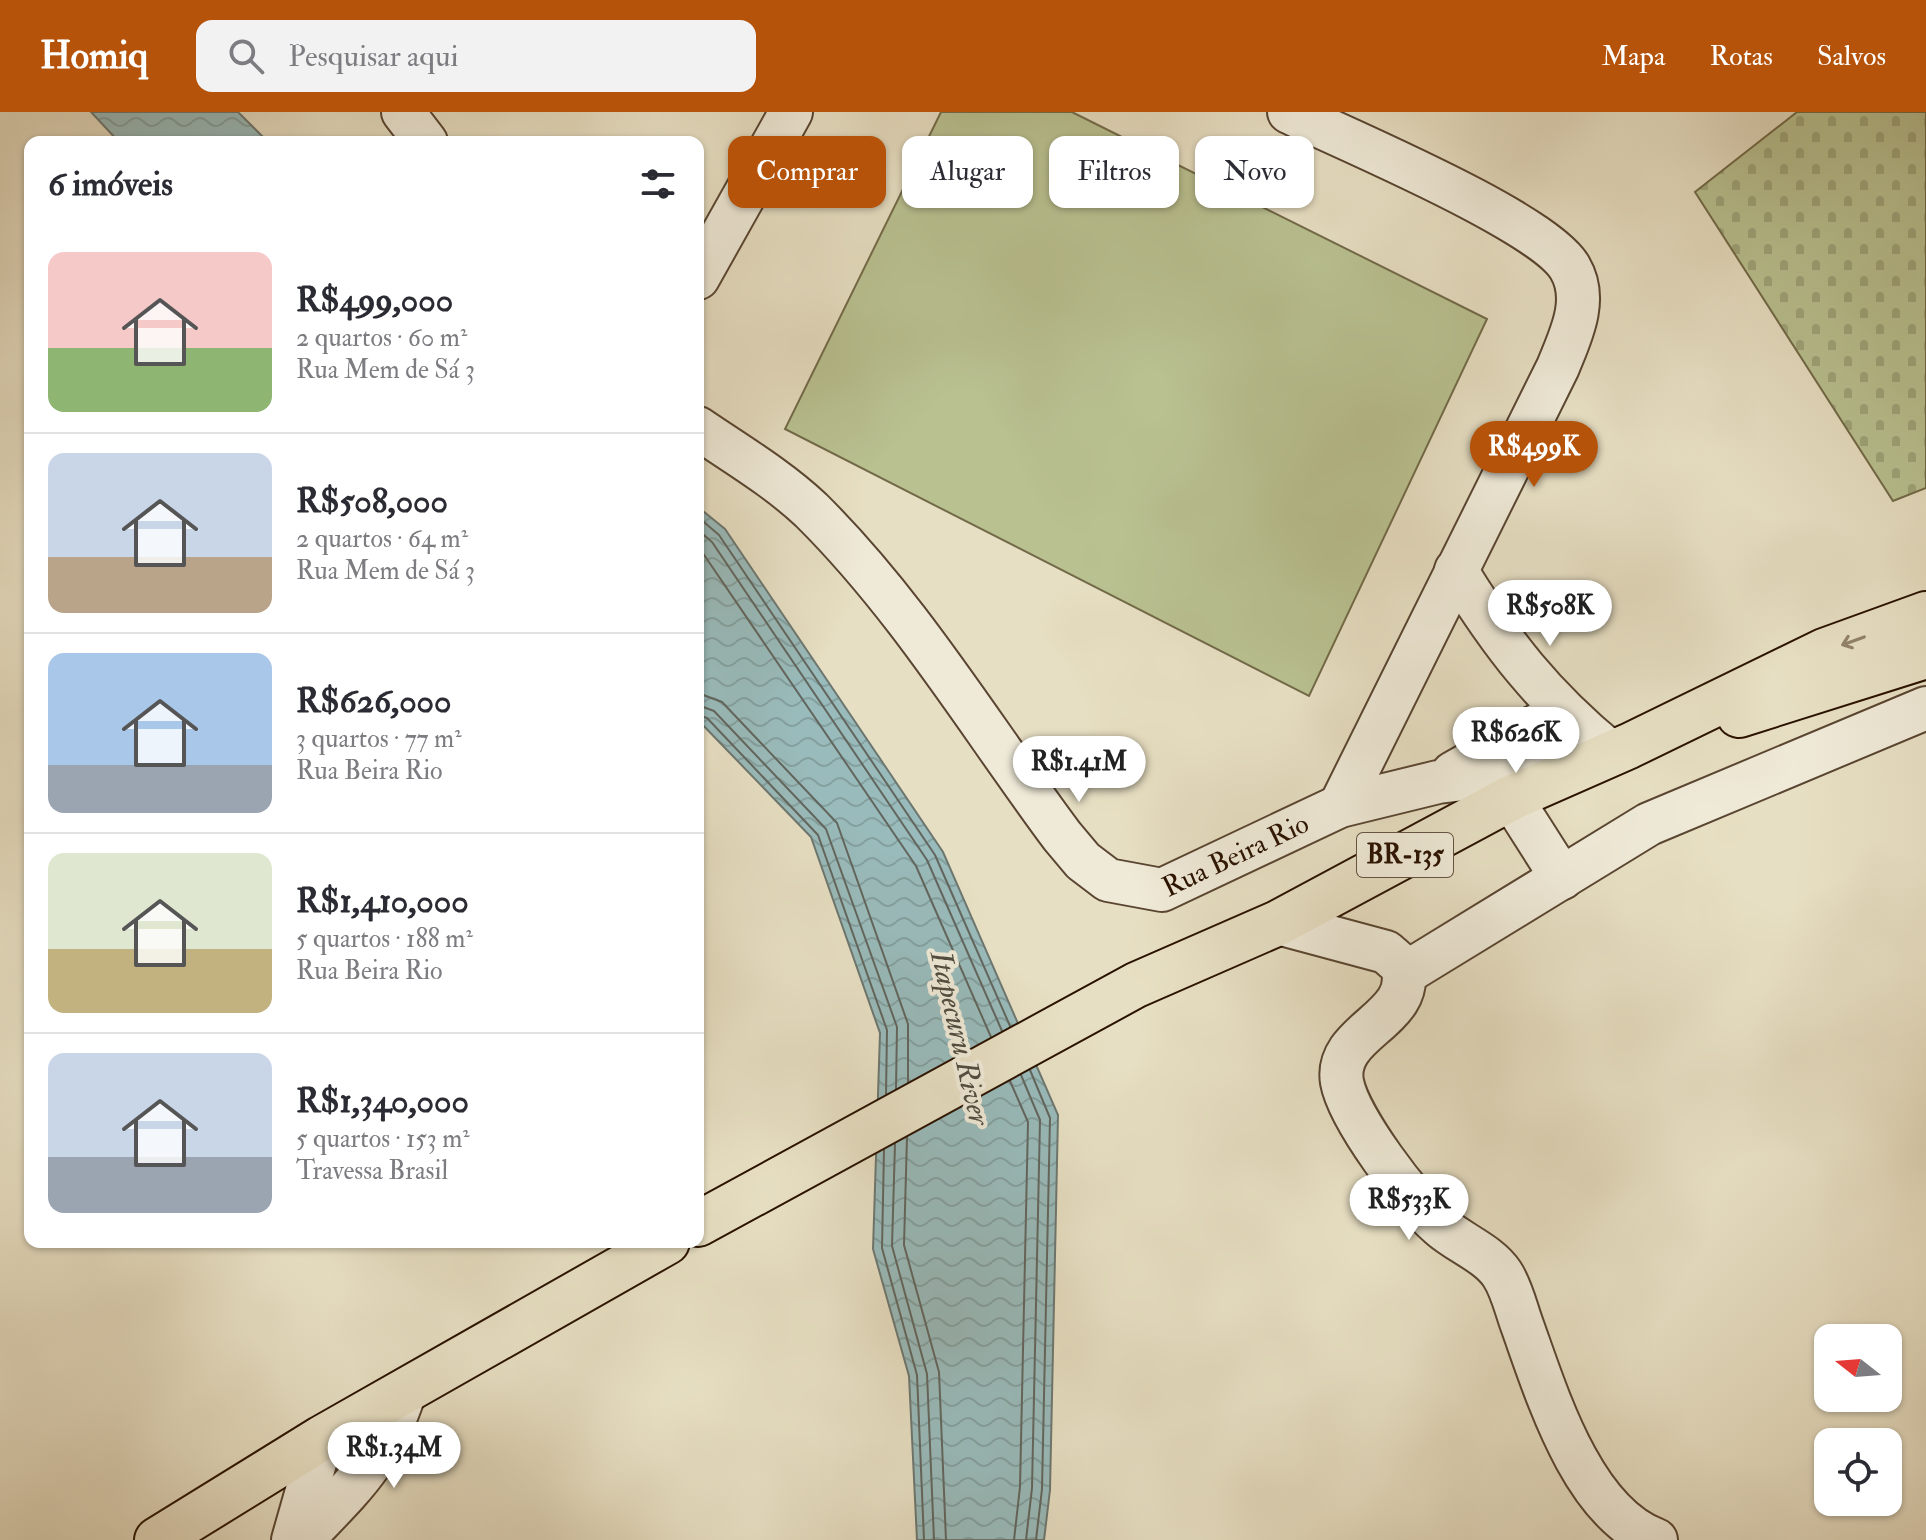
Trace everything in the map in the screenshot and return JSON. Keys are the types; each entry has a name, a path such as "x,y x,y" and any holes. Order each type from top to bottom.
{"main road":[{"name":"BR-135","path":"710,1218 1136,985 1278,923 1511,798 1674,725 1824,651 1926,614"},
{"name":"BR-135","path":"1674,725 1756,713 1926,656"},
{"path":"157,1540 322,1438 656,1248"}],"street":[{"path":"403,112 421,136"},
{"path":"704,267 791,112"},
{"path":"1289,112 1492,210 1562,257 1575,279 1577,311 1574,330 1340,806"},
{"name":"Rua Beira Rio","path":"704,432 783,486 855,558 913,628 1062,836 1083,861 1108,880 1162,890 1340,806 1438,782 1600,759"},
{"path":"1456,570 1507,648 1600,759"},
{"path":"1404,974 1649,824 1926,708"},
{"path":"1438,782 1561,712"},
{"path":"1511,798 1562,878"},
{"path":"1278,923 1386,952 1396,958 1404,974 1398,1000 1345,1055 1340,1067 1343,1085 1365,1131 1420,1207 1503,1275 1586,1479 1615,1516 1656,1540"},
{"path":"302,1540 371,1467 395,1421 405,1391"},
{"path":"293,1540 322,1438"}],"green space":[{"path":"941,112 1072,112 1120,136 1049,136 1049,208 1179,208 1179,165 1195,173 1195,208 1264,208 1487,319 1309,696 785,429 902,191 902,208 1033,208 1033,136 929,136"},
{"path":"1797,112 1926,112 1926,488 1893,501 1695,192"}],"water":[{"path":"91,112 238,112 262,136 113,136"},
{"name":"Itapecuru River","path":"704,512 725,529 943,852 1058,1115 1050,1490 1044,1540 917,1540 909,1376 873,1249 880,1033 811,837 704,726"}]}
